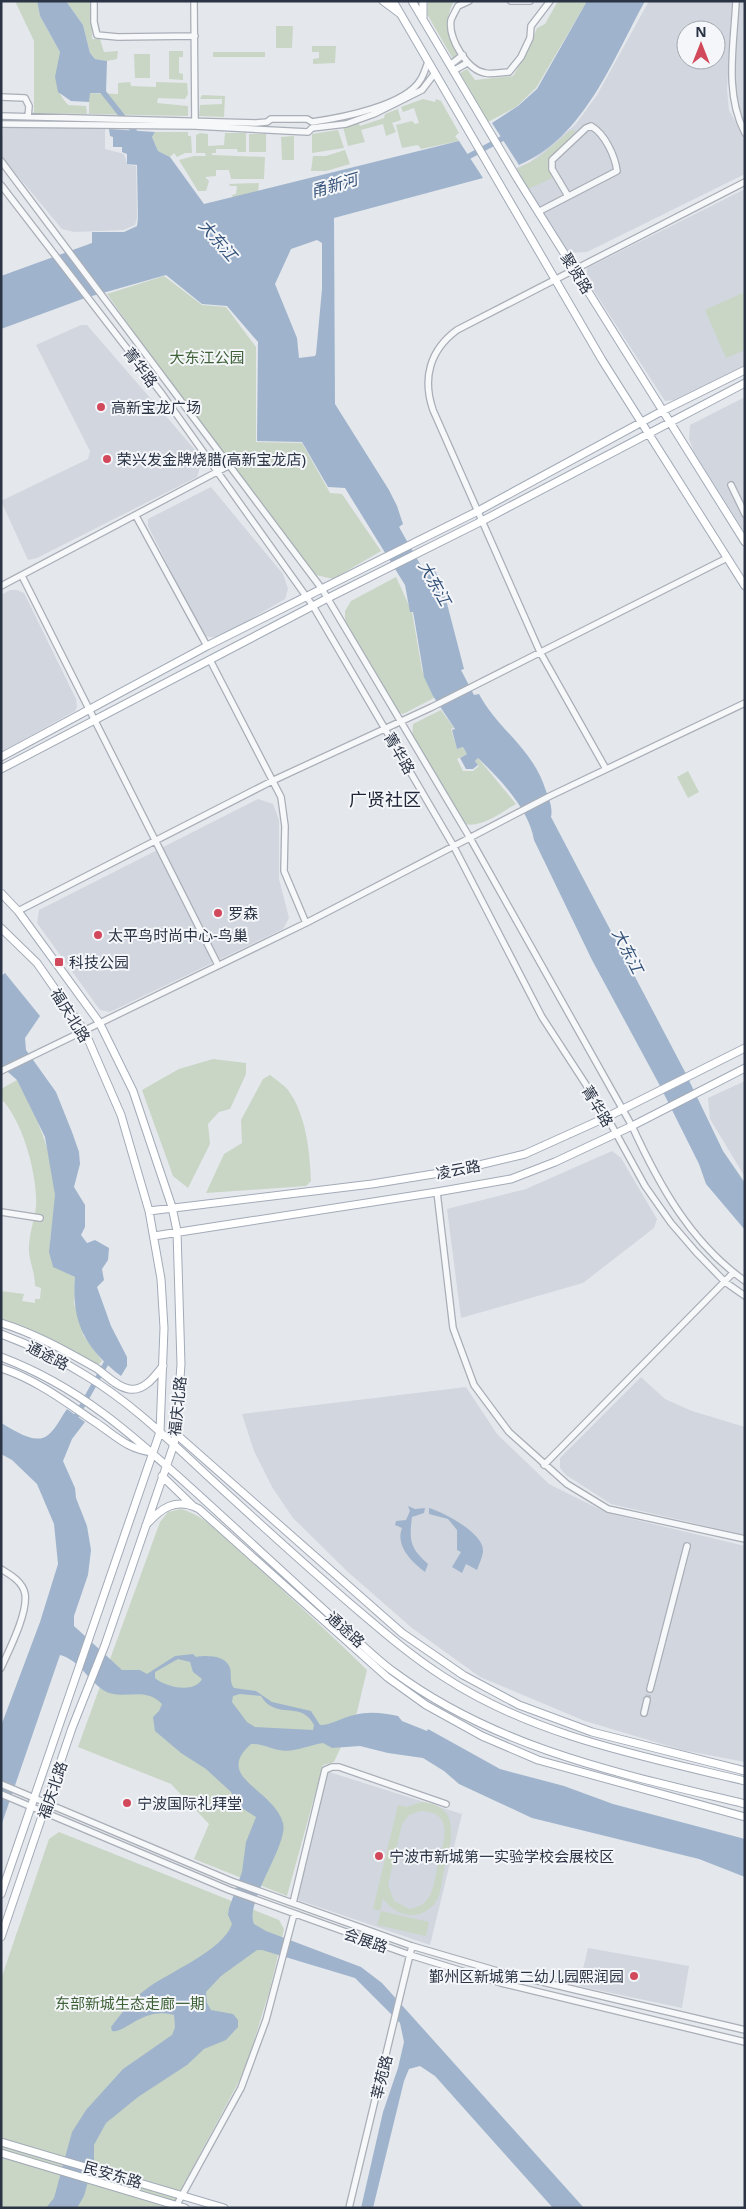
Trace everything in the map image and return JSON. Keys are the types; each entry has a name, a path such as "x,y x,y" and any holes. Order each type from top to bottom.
{"main road":[{"path":"383,1 401,14"},
{"name":"聚贤路","path":"393,1 554,281 745,586"},
{"name":"聚贤路","path":"412,1 538,212 671,421 745,542"},
{"path":"423,1 424,21"},
{"path":"1,757 207,646 478,511 664,410 745,370"},
{"path":"1,769 745,383"},
{"name":"福庆北路","path":"1,894 18,911 100,1022 134,1091 172,1206 177,1231 181,1364 174,1444 94,1676 72,1728 48,1804 1,1937"},
{"name":"福庆北路","path":"1,928 37,963 85,1032 121,1115 149,1210 154,1236 161,1279 164,1365 160,1432 1,1894"},
{"name":"凌云路","path":"149,1210 372,1184 458,1170 524,1154 607,1117 745,1048"},
{"name":"凌云路","path":"154,1236 511,1179 632,1126 745,1068"},
{"path":"1,1323 30,1334 97,1369 129,1389 138,1389 148,1383 164,1365"},
{"name":"通途路","path":"1,1334 48,1354 115,1395 174,1444 306,1566 405,1649 451,1681 503,1709 561,1732 633,1754 745,1782"},
{"name":"通途路","path":"1,1357 32,1369 77,1394 106,1415 152,1452 392,1671 452,1710 492,1731 532,1747 745,1804"},
{"path":"1,1368 14,1372 70,1405 130,1448 152,1452"},
{"path":"176,1434 402,1634 463,1675 519,1705 592,1732 745,1771"},
{"path":"162,1476 193,1506 388,1678 446,1716 482,1736 538,1760 745,1817"},
{"path":"144,1527 159,1510 168,1505 177,1503 193,1506"},
{"name":"民安东路","path":"1,2142 224,2208"},
{"name":"民安东路","path":"1,2153 108,2184 176,2207 185,2208"}],"street":[{"path":"94,1 94,22 97,35 118,37 193,36"},
{"path":"193,1 193,124"},
{"path":"469,1 458,6 451,22 458,48 467,62 485,73 509,72 521,57 530,38 531,26 550,1"},
{"path":"511,1 530,1"},
{"path":"736,1 732,94 739,122 745,133"},
{"path":"452,68 463,55"},
{"path":"1,124 256,123 267,122 271,119 307,118 312,122 367,111 402,96 420,81 428,62"},
{"path":"452,68 467,62"},
{"path":"1,116 193,124 308,132 312,128 346,124 374,114 422,90 436,76"},
{"path":"1,96 25,98 29,106 28,118"},
{"path":"538,212 617,171 615,159 597,129 591,126 586,128 552,160 552,169 568,196"},
{"path":"1,160 228,466 322,589 326,599 470,838 632,1126 654,1174 680,1215 720,1262 745,1281"},
{"path":"606,769 540,652 482,521 428,396 427,380 430,365 444,339 457,330 745,182"},
{"name":"菁华路","path":"1,185 3,192 50,248 162,394 313,606 453,845 542,1017 607,1117 645,1186 671,1223 725,1282 745,1296"},
{"path":"1,586 218,473 228,466"},
{"path":"731,485 745,514"},
{"path":"136,516 207,646"},
{"path":"18,911 274,780 432,707 727,558"},
{"path":"22,576 91,708 218,965"},
{"path":"210,660 274,780 281,797 284,811 284,871 306,923"},
{"path":"1,1070 85,1032 100,1022 306,923 517,812 745,703"},
{"path":"437,1192 452,1328 474,1385 509,1432 567,1484 608,1509 745,1539"},
{"path":"1,1212 40,1218"},
{"path":"544,1465 733,1273"},
{"path":"650,1689 687,1546"},
{"path":"1,1569 18,1580 25,1593 25,1608 1,1668"},
{"path":"644,1713 647,1700"},
{"path":"293,1904 325,1770 339,1767 446,1804"},
{"name":"会展路","path":"1,1784 230,1881 412,1946 504,1973 745,2030"},
{"name":"会展路","path":"1,1794 229,1890 410,1956 501,1983 745,2042"},
{"path":"176,2207 241,2088 266,2020 294,1914"},
{"name":"莘苑路","path":"349,2208 412,1946"}],"shaded area":[{"path":"649,1 732,1 727,90 729,110 745,139 745,174 587,252 568,253 514,169 530,162 575,125 597,95"},
{"path":"738,1 745,1 745,125 738,112 734,81"},
{"path":"3,126 105,129 105,149 124,154 127,164 136,166 137,218 135,225 123,230 74,232 62,229 1,156"},
{"path":"745,189 745,365 674,400 665,401 587,280 587,268"},
{"path":"81,325 87,325 196,451 201,464 197,477 37,558 28,560 1,501 88,459 90,451 36,345"},
{"path":"745,397 745,533 694,452 689,439 690,425"},
{"path":"211,487 283,574 288,589 285,599 220,637 203,635 148,526 148,519"},
{"path":"10,590 24,593 76,699 77,707 75,711 1,752 1,595"},
{"path":"258,799 273,804 279,820 279,879 289,918 283,929 110,1012 100,1010 37,923 39,910"},
{"path":"745,1081 745,1177 710,1119 708,1098"},
{"path":"612,1151 621,1158 657,1219 654,1228 583,1283 461,1318 447,1209 526,1189"},
{"path":"641,1377 665,1399 692,1411 745,1427 745,1535 611,1504 566,1475 560,1468 560,1458"},
{"path":"466,1387 497,1434 549,1484 607,1513 745,1546 745,1762 682,1750 585,1721 480,1677 412,1628 348,1572 293,1518 272,1487 254,1451 242,1414"},
{"name":"宁波市新城第一实验学校会展校区","path":"326,1771 462,1814 430,1945 295,1899"},
{"name":"鄞州区新城第二幼儿园熙润园","path":"588,1948 689,1966 682,2008 579,1986"}],"green space":[{"path":"15,1 37,1 40,16 60,52 56,80 59,92 68,105 86,106 87,114 34,113 34,41"},
{"path":"66,1 91,1 92,39 100,39 104,52 118,51 117,59 107,61 95,59 90,53 83,25"},
{"path":"428,1 454,1 450,9 448,22 451,35 461,56 453,59 427,14"},
{"path":"558,1 587,1 536,88 516,107 488,122 460,73 467,69 475,80 513,76 528,51 537,28 545,24"},
{"path":"276,26 293,26 292,48 276,48"},
{"path":"312,46 336,46 335,63 313,64 313,59 319,58 319,52 312,52"},
{"path":"169,51 183,51 183,57 179,57 179,73 183,74 183,80 169,79"},
{"path":"213,52 265,52 265,57 213,57"},
{"path":"134,54 150,54 150,78 135,78"},
{"path":"130,82 131,86 156,87 156,82 187,83 188,94 185,99 158,98 157,103 188,106 188,116 89,114 89,93 118,94 118,83"},
{"path":"202,95 225,96 224,117 199,116 200,105 222,104 222,99 200,99"},
{"path":"423,99 435,102 436,99 441,101 459,133 455,136 459,141 421,149 418,145 402,148 396,125 412,121 415,124 419,123 414,108 403,112 401,107"},
{"path":"398,109 401,120 392,123 396,132 386,136 383,124 361,130 365,142 348,146 343,127 358,122 360,126 384,118 385,114"},
{"path":"338,130 344,148 312,153 312,134"},
{"path":"571,130 576,131 548,161 552,178 528,189 517,169 538,158"},
{"path":"155,132 188,132 188,136 191,136 192,153 185,153 177,157 174,153 170,157 158,151 152,137"},
{"path":"200,133 208,134 208,146 224,145 225,133 246,133 246,152 238,152 237,149 216,149 216,153 212,153 212,155 265,157 264,179 231,179 229,170 216,170 216,176 205,177 209,181 206,191 198,191 179,160 194,156 206,156 205,153 196,153 196,135"},
{"path":"249,134 266,134 266,152 249,152"},
{"path":"294,136 294,160 282,160 281,137"},
{"path":"345,150 350,164 326,171 311,171 313,156 326,156"},
{"path":"259,183 258,192 233,198 232,195 236,194 237,186 230,186 229,184"},
{"name":"大东江公园","path":"164,276 202,305 226,307 256,347 256,442 302,443 330,493 342,494 381,551 333,579 316,575 165,376 107,294"},
{"path":"745,292 745,350 726,358 705,310"},
{"path":"396,577 412,612 422,670 434,698 403,714 397,712 345,624 345,611 351,601"},
{"path":"441,710 454,728 451,729 457,749 463,747 467,754 457,759 463,771 473,771 479,766 475,761 478,758 516,804 484,822 471,825 464,824 412,737 413,724"},
{"path":"688,771 699,792 688,798 677,777"},
{"path":"213,1059 246,1063 246,1074 230,1109 219,1112 208,1124 210,1144 188,1188 173,1176 142,1090 179,1069"},
{"path":"270,1075 288,1090 299,1110 306,1134 311,1181 306,1186 206,1193 224,1154 242,1143 241,1120 263,1079"},
{"path":"17,1080 43,1135 54,1179 55,1204 50,1239 53,1266 75,1277 74,1304 82,1325 83,1335 102,1361 98,1365 67,1348 1,1319 1,1291 24,1294 22,1301 35,1303 35,1299 40,1299 41,1288 35,1286 29,1252 30,1235 36,1207 32,1165 16,1121 9,1108 1,1099 1,1089"},
{"path":"181,1509 201,1518 220,1532 367,1670 357,1712 334,1762 323,1765 287,1896 194,1859 209,1824 171,1784 78,1747 160,1522 168,1512"},
{"path":"422,1802 435,1805 444,1811 449,1818 451,1827 451,1838 439,1896 429,1909 415,1915 401,1913 383,1898 380,1911 373,1909 398,1805 406,1807","holes":["420,1811 432,1813 439,1817 445,1831 434,1885 424,1903 409,1909 394,1901 388,1885 402,1824 409,1815"]},
{"name":"东部新城生态走廊一期","path":"59,1832 279,1920 284,1929 270,1989 249,2057 238,2083 171,2208 1,2208 1,1979 49,1839"},
{"path":"381,1911 429,1922 426,1936 377,1925"}],"water":[{"path":"37,1 66,1 83,25 90,53 95,59 107,61 106,93 90,93 89,102 71,101 58,92 55,77 60,52 40,16"},
{"path":"587,1 645,1 608,71 579,117 562,136 542,153 519,165 492,123 518,106 537,89"},
{"path":"109,129 155,132 152,137 158,151 170,157 204,204 459,141 483,178 334,218 335,404 389,490 403,524 399,527 424,571 434,568 444,592 464,669 461,670 474,695 479,694 487,707 533,763 550,804 551,817 684,1070 723,1151 745,1183 745,1230 706,1184 699,1164 659,1084 592,960 534,840 531,828 520,806 504,785 478,758 475,761 478,765 473,769 466,769 460,758 467,754 463,747 457,749 452,730 455,729 433,696 424,677 413,612 410,612 405,585 345,488 328,487 302,442 257,441 258,342 227,306 202,304 166,275 85,298 1,329 1,276 92,243 92,232 124,232 137,226 137,165 127,164 127,154 122,152 122,147 113,147 113,137 110,136","holes":["317,240 322,243 322,289 316,354 315,356 299,358 297,338 275,284 291,249"]},
{"path":"5,973 40,1016 25,1038 26,1050 56,1092 79,1152 80,1164 74,1187 85,1205 85,1227 81,1235 87,1243 95,1240 109,1248 108,1260 102,1269 104,1280 97,1287 111,1326 127,1357 127,1366 121,1376 98,1355 83,1333 75,1308 75,1277 53,1267 49,1252 55,1195 45,1137 17,1080 1,1066 1,976"},
{"path":"67,1409 85,1422 72,1439 63,1461 75,1488 76,1498 87,1526 91,1550 88,1575 74,1616 74,1626 122,1670 140,1670 147,1674 175,1656 193,1654 196,1657 220,1658 230,1668 234,1688 256,1691 272,1702 311,1711 320,1725 365,1713 382,1713 398,1716 402,1721 427,1731 428,1729 500,1769 564,1786 613,1804 745,1839 745,1877 699,1859 532,1818 459,1784 444,1771 423,1758 388,1753 360,1746 332,1748 323,1743 284,1751 251,1744 241,1756 239,1766 242,1775 277,1811 283,1823 280,1845 255,1902 254,1924 266,1931 361,1967 382,1983 584,2208 553,2208 435,2076 420,2066 409,2069 404,2081 373,2208 361,2208 383,2112 398,2068 404,2042 400,2023 355,1978 257,1950 221,1976 206,1992 207,2003 211,2010 233,2014 238,2020 238,2027 226,2040 204,2049 187,2065 138,2097 106,2123 94,2145 94,2160 84,2196 77,2208 46,2208 54,2198 72,2132 86,2110 123,2069 172,2035 175,2027 174,2015 153,2014 117,2031 112,2031 111,2027 126,2007 140,1994 207,1952 227,1934 232,1924 228,1915 229,1908 242,1872 246,1842 256,1817 237,1805 231,1792 206,1769 181,1753 155,1731 153,1717 159,1711 162,1704 155,1698 140,1694 118,1695 103,1690 78,1665 67,1657 60,1655 1,1826 1,1726 40,1622 58,1564 54,1524 37,1484 12,1460 1,1454 1,1423 31,1438 43,1438 53,1430","holes":["178,1659 190,1662 193,1672 202,1679 198,1684 179,1688 165,1684 155,1678 155,1672","240,1694 261,1696 268,1704 275,1708 304,1714 314,1725 313,1730 255,1727 247,1722 232,1702 233,1696"]},
{"path":"408,1506 415,1509 425,1508 424,1513 412,1517 411,1538 417,1553 428,1564 425,1572 406,1553 400,1535 402,1528 395,1525 396,1521 406,1520 410,1511"},
{"path":"429,1508 462,1524 477,1537 482,1544 483,1551 477,1570 466,1564 462,1573 452,1567 461,1552 457,1550 457,1530 448,1519 429,1514"}],"waterway":[{"name":"大东江","path":"100,88 137,135"},
{"name":"甬新河","path":"462,160 509,135"},
{"path":"73,1422 109,1358"}],"tunnel":[{"path":"647,1700 650,1689"}],"place":[{"name":"高新宝龙广场","path":"101,407"},
{"name":"荣兴发金牌烧腊(高新宝龙店)","path":"107,459"},
{"name":"罗森","path":"218,913"},
{"name":"太平鸟时尚中心-鸟巢","path":"98,935"},
{"name":"科技公园","path":"59,962"},
{"name":"宁波国际礼拜堂","path":"127,1803"},
{"name":"宁波市新城第一实验学校会展校区","path":"379,1856"},
{"name":"鄞州区新城第二幼儿园熙润园","path":"634,1976"}],"district":[{"name":"广贤社区","path":"385,799"}]}
